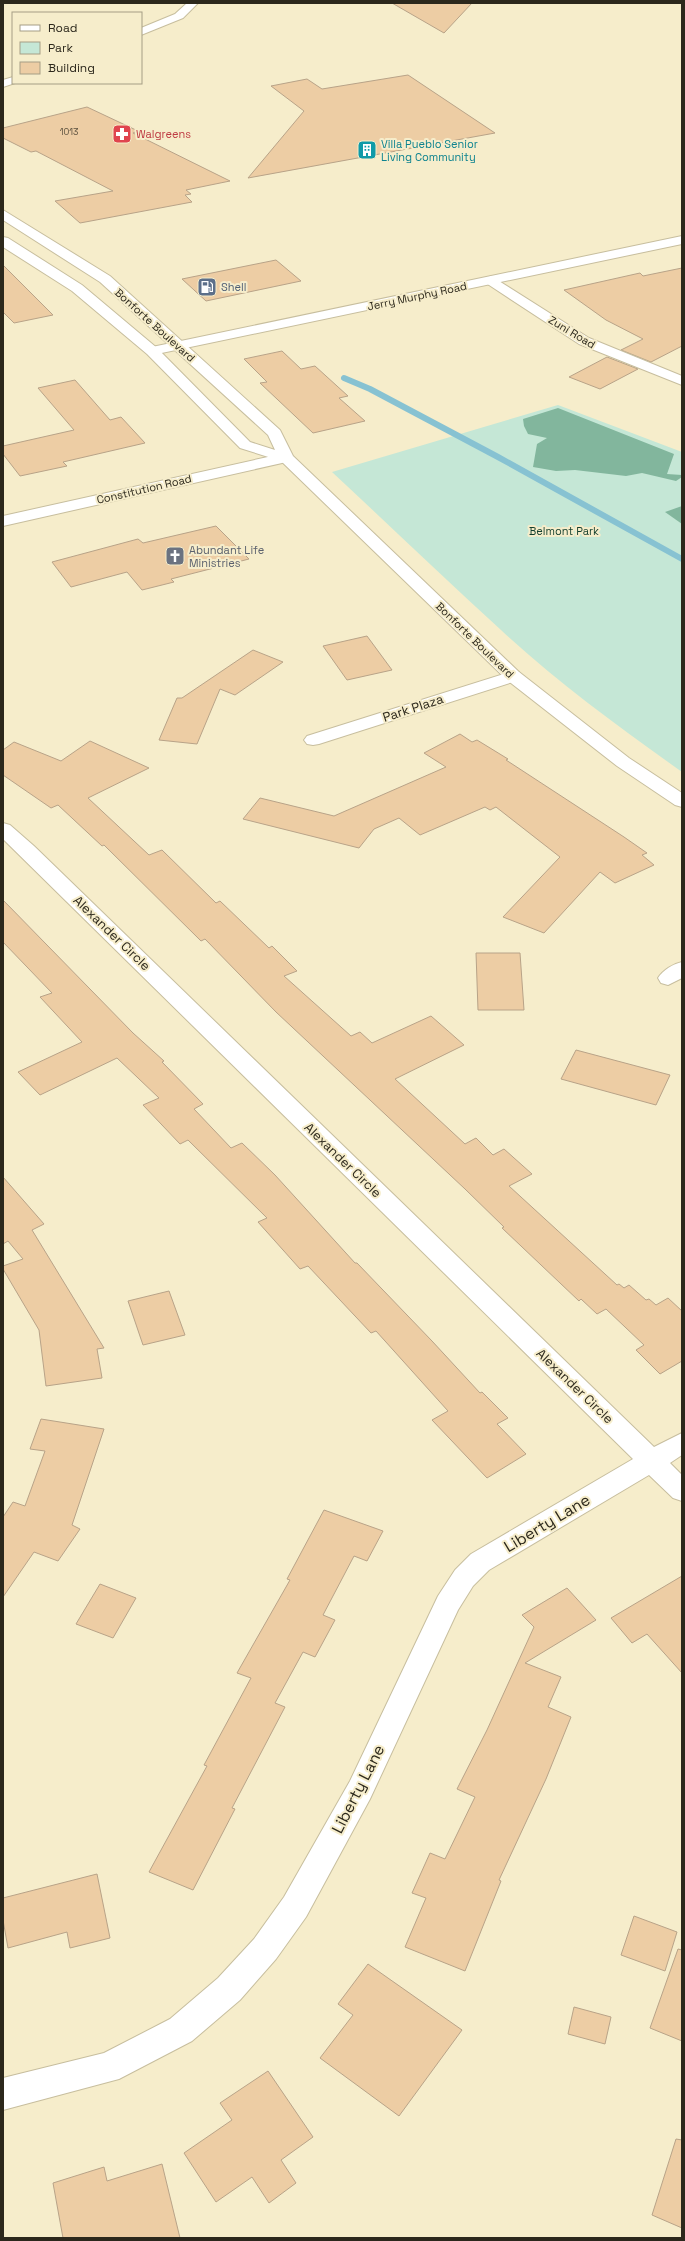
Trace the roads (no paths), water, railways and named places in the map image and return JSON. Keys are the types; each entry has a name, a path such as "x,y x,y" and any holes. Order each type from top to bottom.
{"street":[{"path":"142,32 179,16 193,3"},
{"name":"Bonforte Boulevard","path":"3,214 105,279 275,434 286,458 513,676 623,762 682,801"},
{"name":"Jerry Murphy Road","path":"152,351 682,240"},
{"name":"Bonforte Boulevard","path":"3,241 77,288 152,351 245,445 286,458"},
{"name":"Zuni Road","path":"490,280 584,342 682,381"},
{"name":"Constitution Road","path":"3,521 286,458"},
{"name":"Park Plaza","path":"313,740 513,676"},
{"name":"Alexander Circle","path":"3,830 27,850 682,1491"},
{"name":"Liberty Lane","path":"3,2094 108,2068 181,2030 229,1988 265,1949 295,1907 360,1790 414,1673 448,1604 464,1578 480,1562 682,1443"}],"waterway":[{"path":"344,378 370,389 498,457 682,559"}],"place":[{"name":"Walgreens","path":"122,134"},
{"name":"Villa Pueblo Senior Living Community","path":"367,150"},
{"name":"Shell","path":"207,287"},
{"name":"Abundant Life Ministries","path":"175,556"}],"park label":[{"name":"Belmont Park","path":"564,531"}]}
